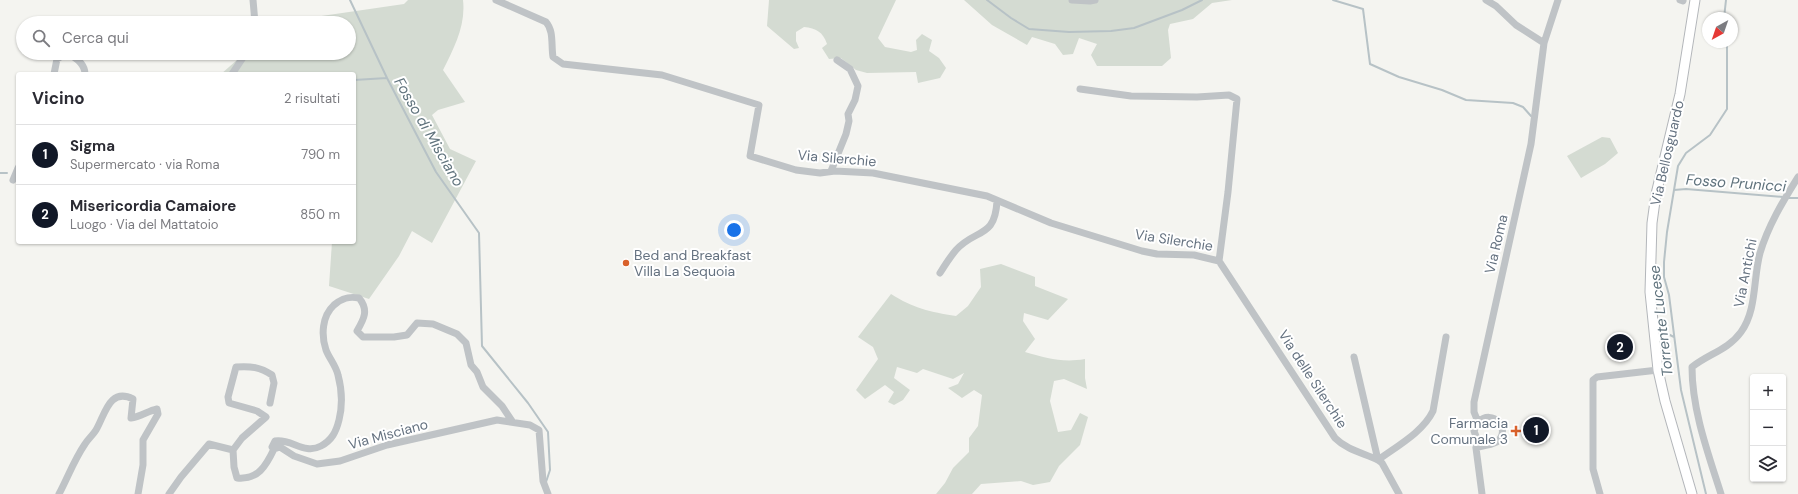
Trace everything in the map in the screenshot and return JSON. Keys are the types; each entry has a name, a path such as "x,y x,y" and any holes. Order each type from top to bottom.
{"main road":[{"name":"Via Bellosguardo","path":"1692,494 1665,401 1658,370 1650,292 1652,223 1659,176 1680,94 1695,0"}],"street":[{"path":"253,0 254,16"},
{"name":"Via Silerchie","path":"496,0 505,2 546,22 550,26 553,56 563,64 662,75 759,105 750,156 796,170 820,173 831,171 888,176 987,196 1051,223 1142,251 1157,254 1194,255 1219,261"},
{"path":"1072,0 1095,0"},
{"path":"1486,0 1496,6 1516,25 1544,43"},
{"name":"Via Roma","path":"1481,420 1474,412 1474,402 1531,144 1544,43 1558,0"},
{"path":"54,72 57,60"},
{"path":"78,60 85,72"},
{"path":"233,72 241,60"},
{"path":"831,171 846,134 849,120 848,114 855,100 858,86 850,69 838,60"},
{"path":"1080,89 1131,96 1197,97 1228,95 1237,99 1228,192 1219,261"},
{"path":"13,180 16,173"},
{"name":"Via Antichi","path":"1721,494 1704,442 1694,400 1692,388 1692,367 1704,357 1725,349 1740,333 1749,320 1760,255 1766,236 1787,194 1798,177"},
{"path":"940,273 956,250 983,233 994,220 997,201"},
{"name":"Via delle Silerchie","path":"1219,261 1336,438 1342,445 1349,449 1378,460"},
{"name":"Via Misciano","path":"232,450 237,478 246,479 259,474 267,464 274,449 272,447 275,441 282,440 301,449 319,447 331,440 337,427 342,408 338,373 326,350 322,327 331,308 344,298 351,297 359,298 364,304 365,314 357,331 363,337 394,337 407,335 417,323 433,324 458,334 466,343 471,365 477,372 483,388 502,406 512,421"},
{"path":"1378,460 1413,434 1429,418 1433,411 1446,337"},
{"path":"1354,357 1378,460 1382,463 1399,494"},
{"path":"169,494 181,477 209,444 232,450 242,438 266,417 257,411 230,403 228,397 236,367 247,366 262,368 272,375 274,383 270,403"},
{"path":"1600,494 1593,469 1593,380 1597,377 1658,370"},
{"path":"59,494 79,454 96,430 106,407 116,398 127,396 133,399 131,418 137,417 147,411 157,409 158,414 143,440 142,465 138,494"},
{"path":"1477,439 1490,445 1498,441 1502,432 1500,423 1493,417 1481,420 1474,432 1477,439 1476,448 1482,494"},
{"name":"Via Misciano","path":"274,449 280,448 294,456 317,464 340,461 387,445 497,420 512,421 530,425 539,430 542,476 548,494"},
{"path":"1476,448 1485,444"}],"shaded area":[{"path":"408,0 463,0 463,18 461,27 455,45 443,70 465,102 438,110 432,115 450,149 476,161 432,243 412,231 399,256 369,299 329,286 332,244 356,244 356,72 223,72 237,60 356,60 356,16 322,16 404,4"},
{"path":"769,0 896,0 878,38 885,47 911,52 917,50 916,40 922,34 932,40 929,51 939,58 946,68 940,78 918,83 916,72 867,73 856,70 841,58 829,59 822,48 827,44 823,36 818,31 804,27 796,32 796,41 799,48 794,49 767,26"},
{"path":"964,0 1232,0 1212,3 1193,19 1170,24 1168,30 1171,58 1162,66 1097,66 1091,55 1097,44 1079,38 1073,54 1063,55 1055,44 1032,37 1027,45 992,25"},
{"path":"1602,137 1610,138 1618,153 1605,164 1581,178 1567,156"},
{"path":"1001,264 1035,277 1035,286 1068,299 1048,320 1024,313 1023,321 1035,339 1025,352 1062,360 1085,359 1085,378 1087,389 1064,379 1054,381 1050,401 1058,432 1071,430 1080,413 1088,417 1080,445 1059,466 1050,482 1033,485 1021,481 981,484 972,494 936,494 945,483 953,468 969,452 969,438 978,426 982,395 974,390 962,398 948,388 958,384 964,373 953,379 923,369 917,373 897,367 894,378 910,390 903,400 894,405 888,402 894,392 885,385 865,399 856,390 878,359 873,347 858,337 891,294 922,309 956,316 968,306 981,287 980,269"}],"waterway":[{"path":"350,0 387,78"},
{"path":"987,0 1029,29 1069,32 1111,31 1134,28 1182,10 1202,0"},
{"path":"1333,0 1363,9 1370,64 1399,77 1442,90 1466,100 1513,103 1523,107 1531,116"},
{"name":"Torrente Lucese","path":"1725,12 1726,0"},
{"name":"Torrente Lucese","path":"1706,494 1681,390 1669,295 1664,277 1664,262 1667,232 1678,166 1686,153 1710,135 1727,109 1727,48"},
{"name":"Fosso di Misciano","path":"356,80 387,78 436,172 479,233 482,346 528,403 548,432 550,470 546,482"},
{"name":"Fosso di Misciano","path":"0,173 7,173"},
{"name":"Fosso Prunicci","path":"1674,190 1686,189 1783,197"},
{"name":"Fosso Prunicci","path":"1787,198 1798,198"},
{"path":"1666,333 1674,337"}],"place":[{"name":"Bed and Breakfast Villa La Sequoia","path":"626,263"},
{"name":"Misericordia Camaiore","path":"1620,347"},
{"name":"Sigma","path":"1536,430"},
{"name":"Farmacia Comunale 3","path":"1516,431"}]}
